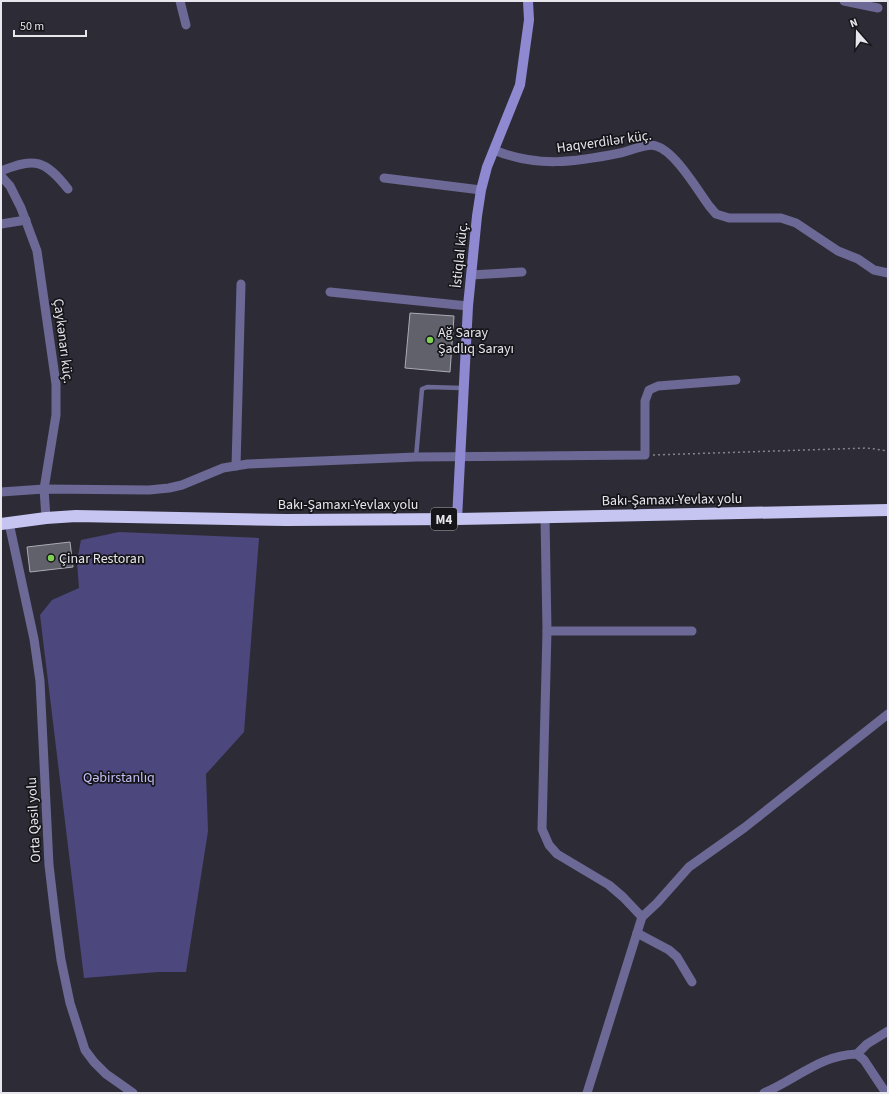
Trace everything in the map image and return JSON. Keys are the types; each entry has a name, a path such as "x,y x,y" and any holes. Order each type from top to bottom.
{"highway":[{"name":"Bakı-Şamaxı-Yevlax yolu","path":"5,523 76,516 286,520 457,519 888,510"}],"street":[{"path":"180,1 186,25"},
{"name":"İstiqlal küç.","path":"457,519 468,306 481,190 487,167 520,85 530,20 528,1"},
{"path":"844,1 878,8"},
{"name":"Haqverdilər küç.","path":"494,150 509,156 539,161 558,162 613,154 655,145 673,157 716,214 729,218 781,218 789,220 838,251 858,259 874,270 888,273"},
{"path":"1,172 18,164 38,163 57,174 68,189"},
{"name":"Çaykənarı küç.","path":"1,176 10,186 26,220 37,251 56,384 56,415 44,489 46,518"},
{"path":"384,178 481,190"},
{"path":"1,224 26,220"},
{"path":"471,275 522,272"},
{"path":"236,466 241,284"},
{"path":"330,292 468,306"},
{"path":"1,492 44,489 148,490 169,488 182,485 223,468 248,464 460,456 645,455 645,401 649,390 658,386 736,380"},
{"path":"545,516 547,631 542,829 549,845 557,854 609,886 623,897 642,917"},
{"name":"Orta Qəsil yolu","path":"5,523 30,619 40,681 49,865 54,916 70,1003 85,1050 106,1074 133,1093"},
{"path":"547,631 692,631"},
{"path":"587,1093 642,917 689,868 744,828 888,714"},
{"path":"637,933 669,950 677,957 692,982"},
{"path":"857,1054 867,1044 888,1030"},
{"path":"764,1093 819,1063 843,1054 857,1054 864,1060 886,1093"}],"lane":[{"path":"416,457 422,389 427,387 464,388"}],"path":[{"path":"645,455 867,448 888,451"}],"green space":[{"name":"Qəbirstanlıq","path":"119,532 259,538 244,732 206,774 208,831 186,972 158,972 84,978 40,615 52,600 79,588 77,562 81,540"}],"building":[{"path":"410,313 454,316 450,372 405,368"},
{"path":"70,542 73,567 30,572 27,547"}],"place":[{"name":"Ağ Saray Şadlıq Sarayı","path":"430,340"},
{"name":"Çinar Restoran","path":"51,558"}]}
